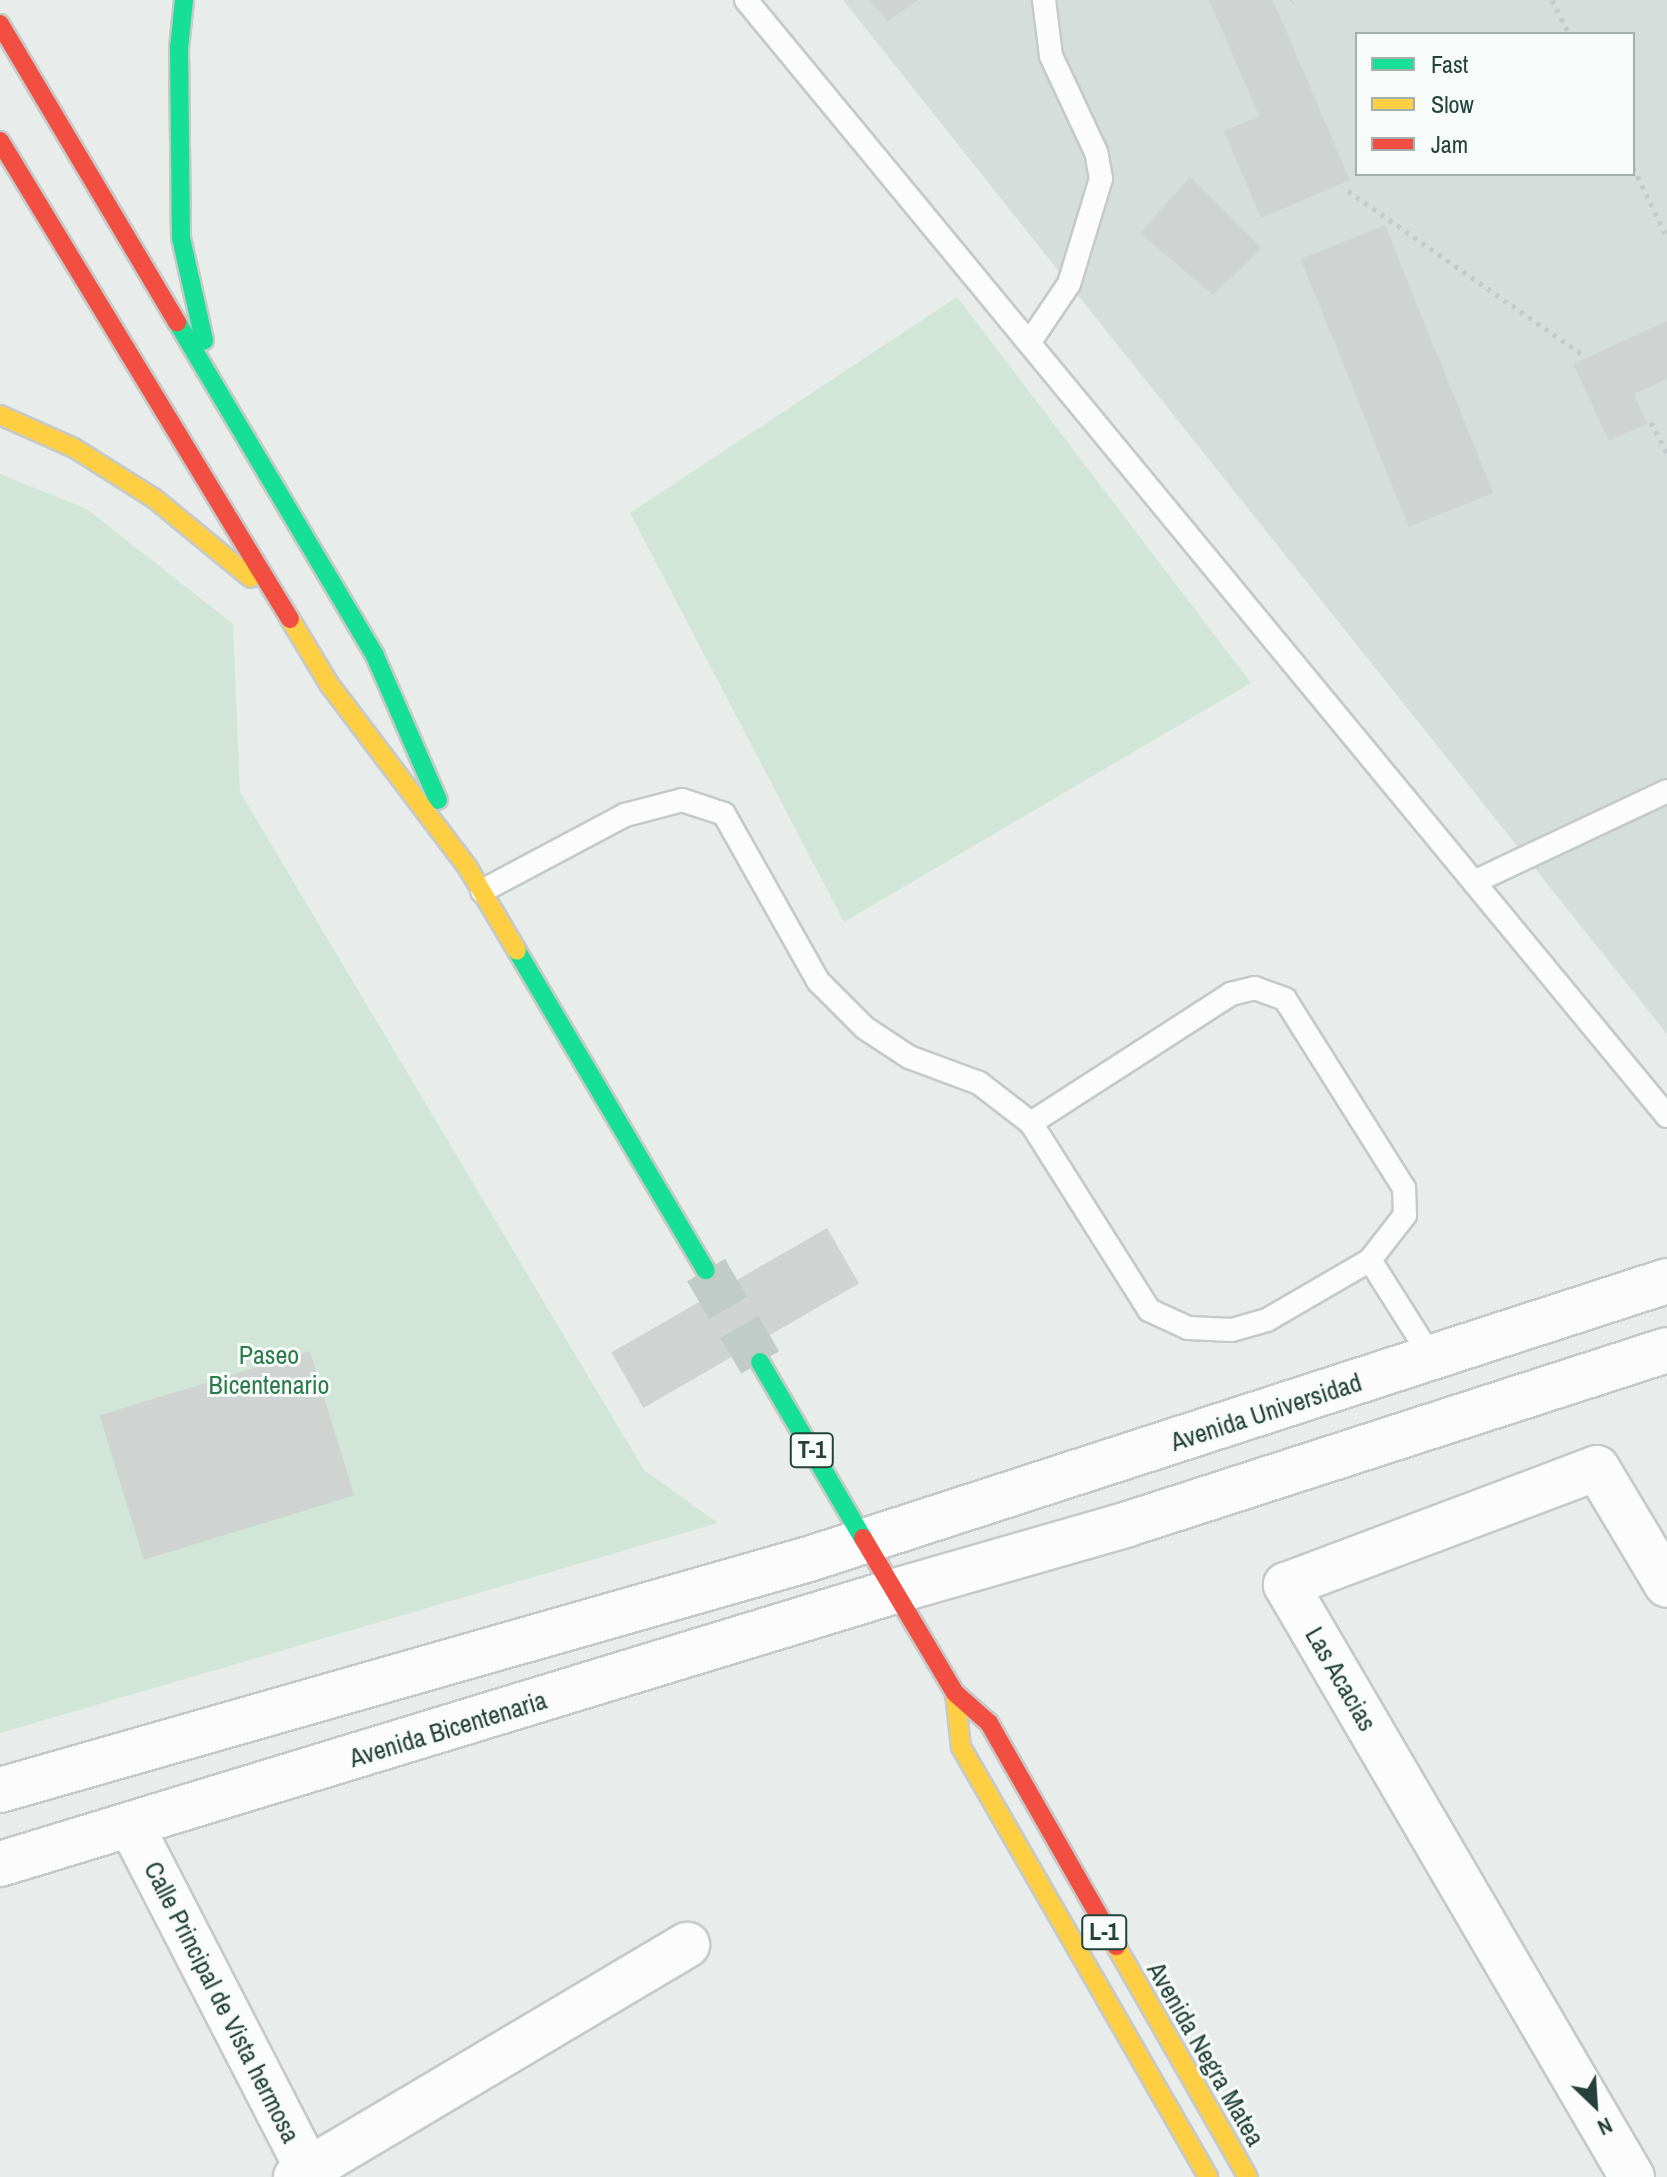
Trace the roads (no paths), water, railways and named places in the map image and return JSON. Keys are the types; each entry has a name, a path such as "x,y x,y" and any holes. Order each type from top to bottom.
{"main road":[{"path":"184,0 179,48 181,238 212,377"},
{"path":"0,24 375,656 468,868"},
{"path":"0,141 329,684 468,868 706,1270"},
{"path":"0,415 74,448 155,499 278,600"},
{"name":"T-1","path":"760,1362 863,1538"},
{"name":"L-1","path":"863,1538 955,1693 961,1747 1208,2177"},
{"name":"Avenida Negra Matea","path":"955,1693 989,1723 1248,2177"}],"street":[{"name":"Avenida Universidad","path":"863,1538 1015,1495 1667,1281"},
{"path":"895,1591 1128,1524 1667,1350"},
{"name":"Las Acacias","path":"1632,2177 1286,1585 1597,1468 1667,1585"},
{"path":"0,1790 809,1559 863,1538"},
{"name":"Avenida Bicentenaria","path":"0,1864 132,1827 895,1591"},
{"name":"Calle Principal de Vista hermosa","path":"132,1827 306,2175"},
{"path":"306,2175 687,1945"}],"lane":[{"path":"746,0 1667,1116"},
{"path":"1029,343 1069,284 1101,179 1096,152 1051,56 1044,0"},
{"path":"1474,882 1667,791"},
{"path":"482,891 625,815 682,800 724,814 818,981 865,1028 909,1057 979,1083 1031,1123 1149,1310 1188,1328 1232,1330 1267,1320 1370,1260 1405,1215 1404,1188 1285,999 1255,988 1231,994 1031,1123"},
{"path":"1370,1260 1432,1358"}],"tunnel":[{"path":"706,1270 760,1362"}],"park label":[{"name":"Paseo Bicentenario","path":"269,1370"}]}
